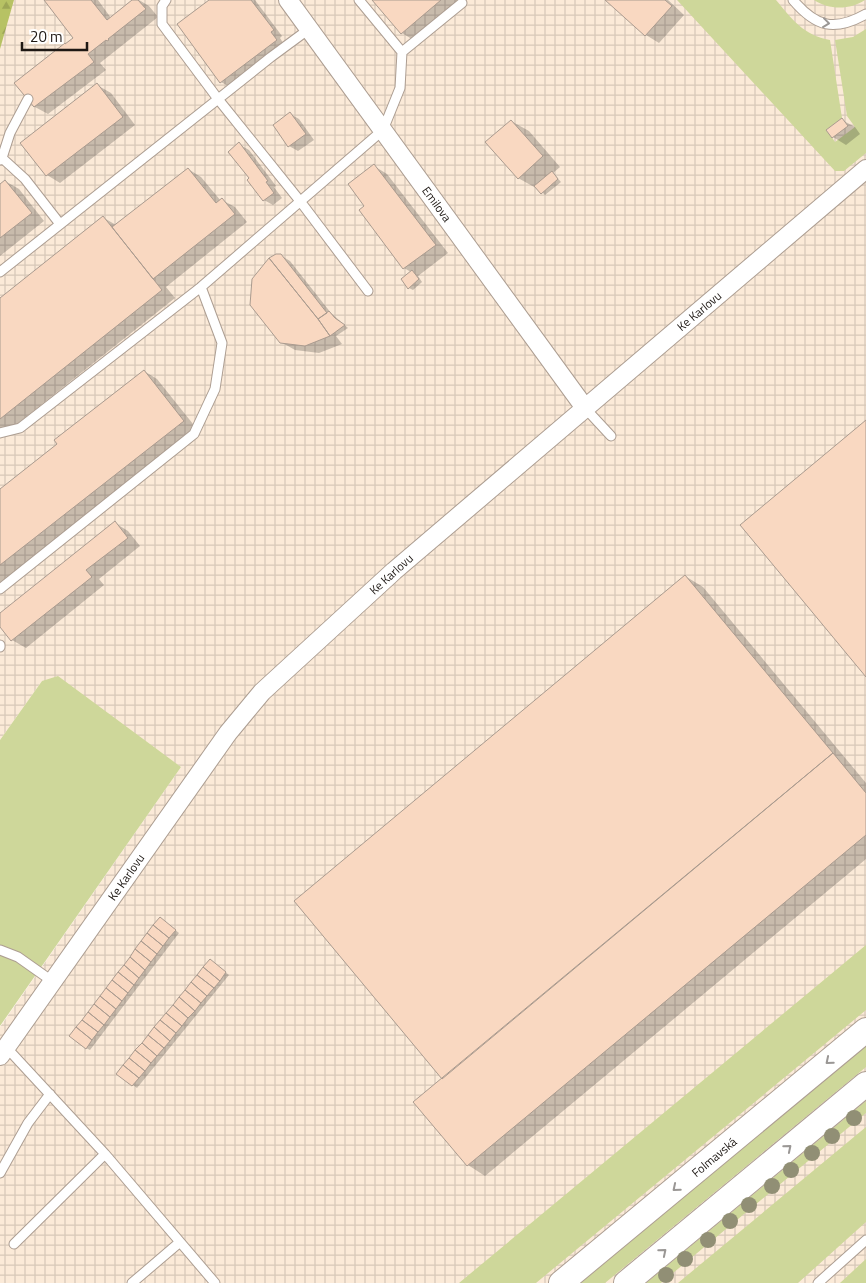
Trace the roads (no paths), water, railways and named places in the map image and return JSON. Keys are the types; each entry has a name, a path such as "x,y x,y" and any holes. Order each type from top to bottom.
{"main road":[{"name":"Folmavská","path":"561,1283 866,1030"},
{"path":"626,1283 866,1084"}],"street":[{"name":"Emilova","path":"288,0 586,408"},
{"name":"Ke Karlovu","path":"3,1051 228,733 262,692 394,571 866,170"}],"lane":[{"path":"166,0 162,6 162,24 368,291"},
{"path":"0,433 20,428 201,287 383,130 400,88 402,52 359,0"},
{"path":"793,0 807,15 822,24 838,24 866,14"},
{"path":"402,52 462,3"},
{"path":"0,272 309,29"},
{"path":"28,99 10,133 1,159 25,179 60,224"},
{"path":"0,589 194,434 215,389 222,343 201,287"},
{"path":"586,408 612,436"},
{"path":"0,950 18,957 52,981"},
{"path":"3,1051 50,1094 105,1154 215,1283"},
{"path":"0,1173 28,1123 50,1094"},
{"path":"14,1244 105,1154"},
{"path":"818,1283 866,1240"},
{"path":"132,1283 180,1242"}]}
